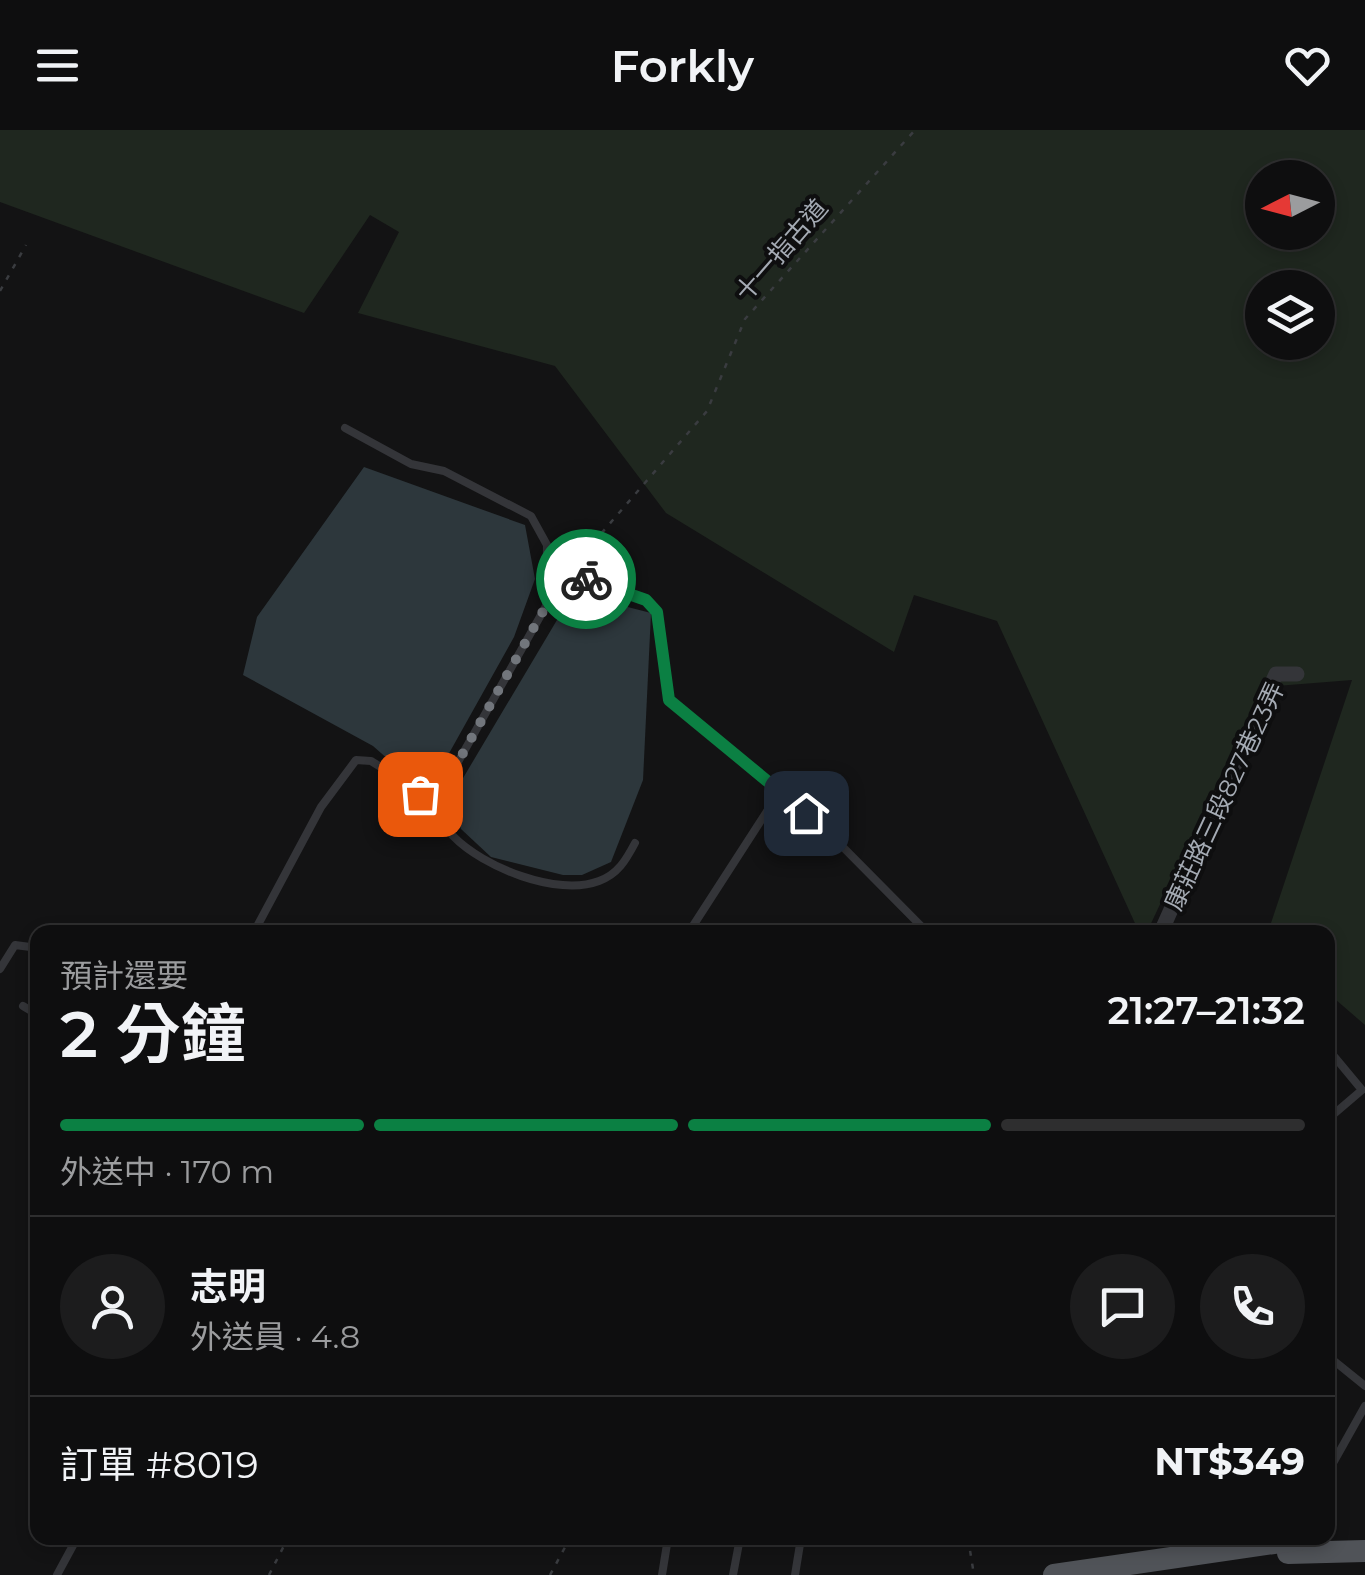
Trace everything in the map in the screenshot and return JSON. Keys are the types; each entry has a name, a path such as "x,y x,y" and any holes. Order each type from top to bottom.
{"main road":[{"path":"1335,1536 1365,1536"},
{"path":"1054,1575 1257,1545"},
{"path":"1136,1575 1310,1550 1365,1551"}],"street":[{"name":"康莊路三段827巷23弄","path":"1164,925 1276,674 1297,674"}],"lane":[{"path":"344,428 411,464 444,472 531,516 547,545 546,606"},
{"path":"436,801 546,606 579,576 587,550"},
{"path":"579,576 646,600 660,617 669,700 831,835 920,925"},
{"path":"258,925 321,806 356,760 372,761 436,801 451,834 468,849 501,866 564,887 602,880 624,866 635,843"},
{"path":"694,925 780,791"},
{"path":"0,969 15,944 30,947"},
{"path":"23,1006 30,1010"},
{"path":"1335,1057 1362,1090 1335,1113"},
{"path":"1335,1362 1365,1386"},
{"path":"1335,1460 1365,1406"},
{"path":"57,1575 73,1545"},
{"path":"662,1575 667,1545"},
{"path":"733,1575 739,1545"},
{"path":"796,1575 799,1545"}],"path":[{"name":"十一指古道","path":"587,550 707,412 745,319 915,130"},
{"path":"0,291 26,245"},
{"path":"269,1575 284,1545"},
{"path":"550,1575 566,1545"},
{"path":"969,1545 974,1575"}],"shaded area":[{"path":"0,130 1365,130 1365,1025 1335,999 1335,925 1270,925 1352,680 1262,687 1150,925 1136,925 997,621 914,595 894,652 666,513 555,366 358,313 399,232 370,215 304,313 0,202"},
{"path":"364,467 525,525 535,579 514,637 433,782 423,790 373,746 243,675 257,617"},
{"path":"573,593 651,613 643,780 611,862 582,875 563,875 491,857 461,829 450,800"}],"way so far":[{"path":"420,794 436,801 546,606 579,576 586,579"}],"route":[{"path":"586,579 646,600 660,617 669,700 806,813"}]}
